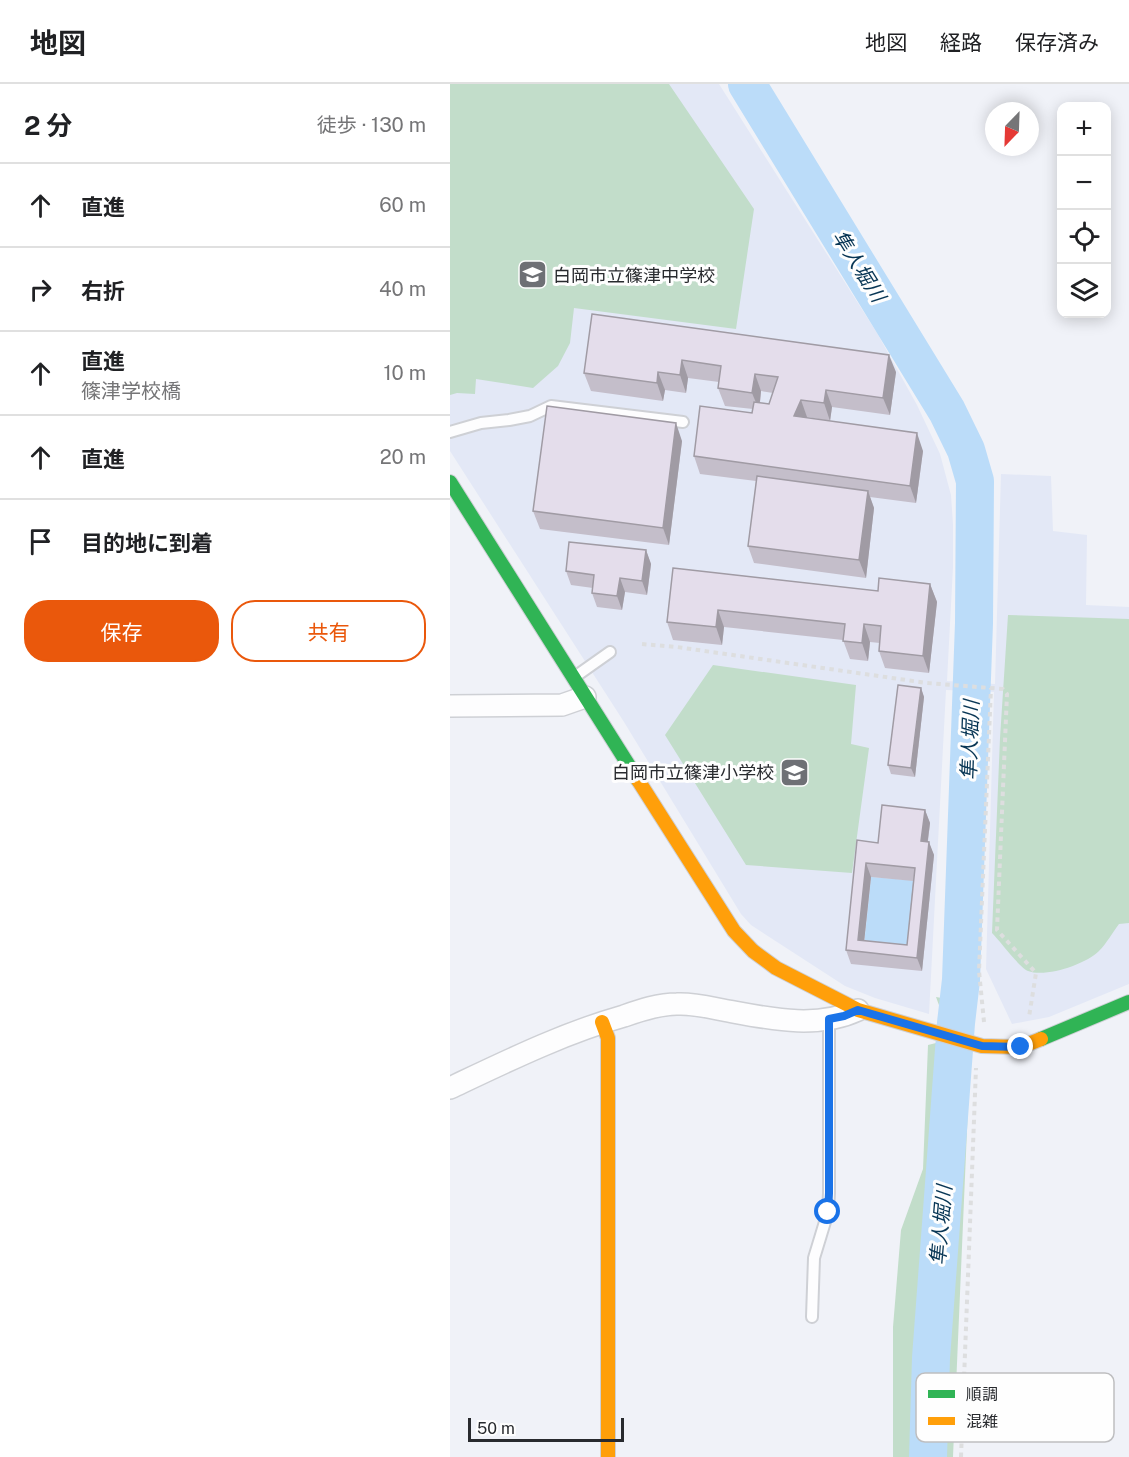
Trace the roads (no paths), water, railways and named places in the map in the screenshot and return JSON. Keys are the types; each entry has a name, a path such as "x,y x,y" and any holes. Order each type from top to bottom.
{"street":[{"path":"450,482 734,931 753,951 776,968 858,1010 982,1046 1021,1047 1129,1002"},
{"path":"450,706 562,705 585,697"},
{"path":"450,1088 524,1053 602,1022 653,1007 678,1004 795,1021 829,1019 858,1010"},
{"path":"602,1022 608,1038 608,1457"}],"lane":[{"path":"450,432 481,423 530,416 551,406 683,422"},
{"path":"572,678 610,652"},
{"path":"813,1317 814,1258 828,1212 829,1019"}],"water":[{"path":"871,877 920,881 912,958 863,954"}],"waterway":[{"name":"隼人堀川","path":"747,84 947,411 966,450 975,481 974,623 961,980 931,1373"},
{"name":"隼人堀川","path":"928,1442 928,1457"}],"place":[{"name":"白岡市立篠津中学校","path":"532,275"},
{"name":"白岡市立篠津小学校","path":"795,772"}]}
